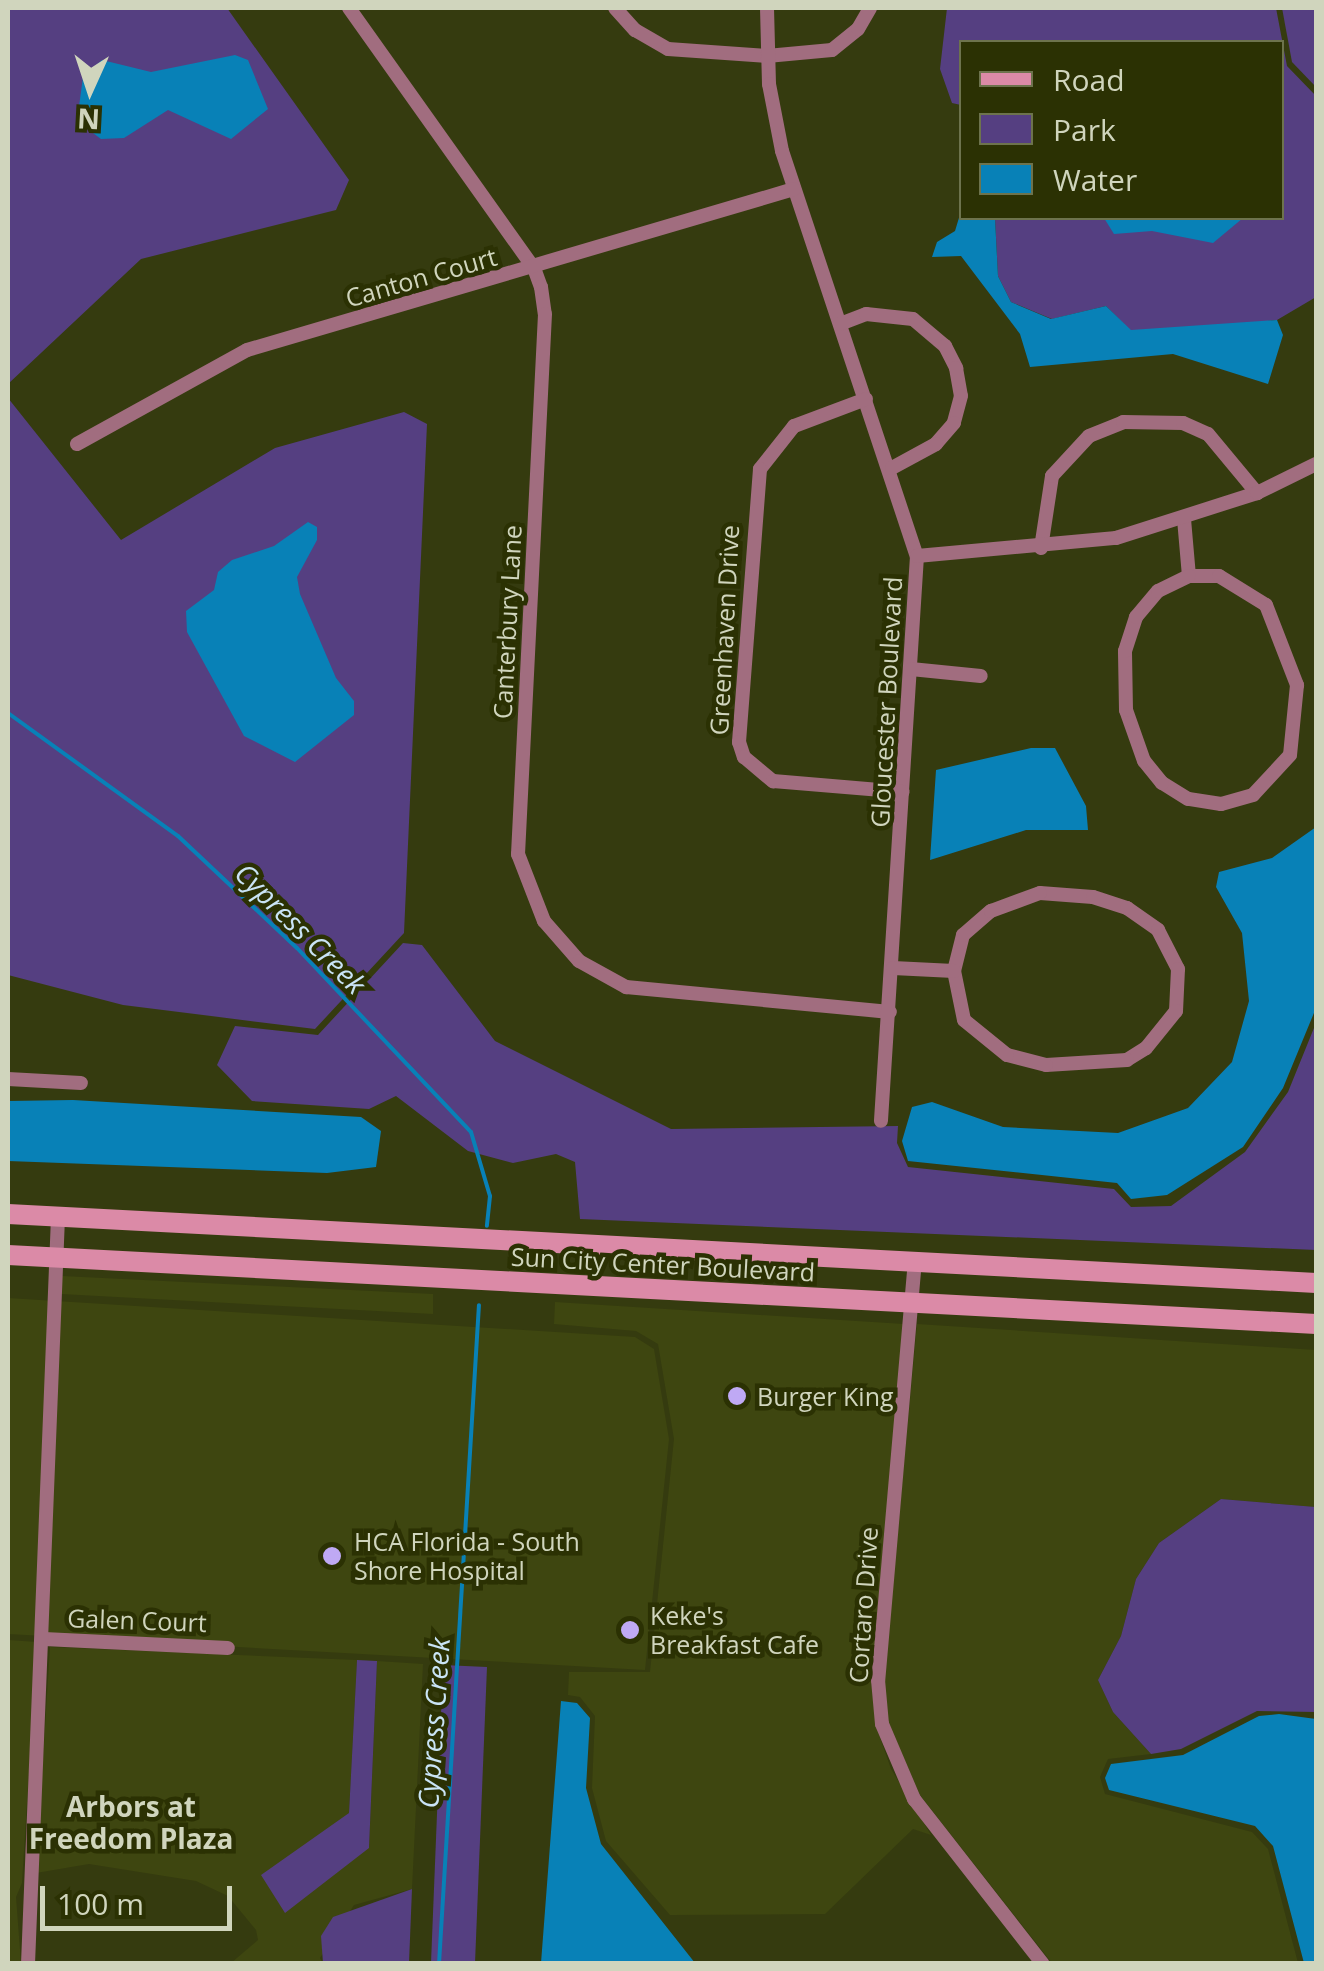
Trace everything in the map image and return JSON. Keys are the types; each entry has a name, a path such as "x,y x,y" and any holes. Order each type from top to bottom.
{"main road":[{"name":"Sun City Center Boulevard","path":"8,1214 1316,1283"},
{"name":"Sun City Center Boulevard","path":"8,1255 1316,1324"}],"street":[{"name":"Canterbury Lane","path":"349,8 534,268 545,314 518,854 531,896 560,943 626,987 890,1012"},
{"path":"615,8 635,30 668,49 767,56 832,50 858,30 870,8"},
{"name":"Gloucester Boulevard","path":"767,8 774,120 794,189 892,468 917,556 880,1121"},
{"name":"Canton Court","path":"77,444 246,350 794,189"},
{"path":"840,324 866,314 913,319 945,346 956,368 961,396 954,422 936,444 892,468"},
{"name":"Greenhaven Drive","path":"866,399 794,426 760,469 739,742 744,757 774,780 903,792"},
{"path":"1041,548 1052,476 1089,436 1123,422 1184,423 1208,434 1257,493"},
{"path":"917,556 1041,548 1184,519 1257,493 1316,464"},
{"path":"1184,519 1189,576"},
{"path":"1189,576 1218,576 1266,606 1297,685 1290,756 1253,794 1221,804 1188,799 1162,783 1144,761 1126,710 1125,651 1136,617 1158,592 1189,576"},
{"path":"911,669 981,676"},
{"path":"1040,894 1093,897 1127,908 1158,930 1178,968 1176,1011 1146,1048 1127,1060 1046,1065 1007,1055 964,1020 954,972 964,935 991,911 1040,894"},
{"path":"893,968 954,972"},
{"path":"8,1079 81,1083"},
{"path":"28,1964 58,1217"},
{"name":"Cortaro Drive","path":"914,1260 878,1680 882,1724 914,1799 1043,1964"},
{"name":"Galen Court","path":"44,1639 228,1648"}],"shaded area":[{"path":"62,1276 433,1294 433,1314 61,1294"},
{"name":"HCA Florida - South Shore Hospital","path":"8,1298 635,1337 654,1349 669,1439 645,1670 8,1634"},
{"path":"555,1302 904,1324 871,1681 876,1726 891,1769 931,1835 913,1829 825,1914 670,1915 606,1841 592,1788 595,1716 580,1697 568,1695 569,1672 650,1672 674,1439 658,1344 636,1331 554,1324"},
{"path":"917,1324 1316,1350 1316,1507 1221,1499 1159,1543 1136,1579 1121,1636 1098,1680 1113,1712 1151,1754 1108,1759 1100,1777 1105,1794 1252,1832 1268,1849 1298,1963 1052,1963 920,1795 888,1722 884,1680"},
{"path":"9,1640 37,1642 22,1883 16,1897 21,1963 8,1964"},
{"path":"50,1647 357,1660 349,1813 342,1823 369,1848 377,1661 423,1664 412,1889 354,1905 320,1958 323,1963 231,1963 258,1940 256,1930 228,1896 196,1881 89,1864 36,1873"}],"green space":[{"path":"8,8 227,8 349,180 336,210 141,259 8,384"},
{"path":"947,8 1276,8 1282,40 959,40 959,105 952,103 940,69"},
{"path":"1282,8 1316,8 1316,87 1292,62"},
{"path":"1284,50 1287,66 1316,96 1316,297 1277,320 1184,330 1130,330 1106,306 1052,319 1011,302 998,276 995,220 1284,220"},
{"path":"8,398 121,540 275,448 404,412 427,424 404,933 315,1029 123,1005 8,975"},
{"path":"403,943 422,945 495,1041 671,1129 898,1126 897,1143 908,1167 1114,1189 1131,1207 1171,1206 1245,1152 1288,1092 1316,1023 1316,1250 580,1219 575,1162 556,1154 513,1163 468,1151 396,1096 369,1109 252,1101 217,1065 235,1026 318,1035"},
{"path":"1221,1499 1316,1507 1316,1712 1257,1711 1181,1749 1151,1754 1113,1712 1098,1680 1121,1636 1136,1579 1159,1543"},
{"path":"357,1660 377,1661 369,1848 285,1913 261,1875 349,1813"},
{"path":"443,1665 487,1667 475,1963 431,1963"},
{"path":"412,1889 409,1963 323,1963 321,1936 333,1917"}],"water":[{"path":"235,55 248,60 268,109 231,139 168,110 124,138 101,139 77,121 83,77 102,60 151,72"},
{"path":"959,218 995,220 998,276 1011,302 1051,319 1106,306 1131,330 1277,320 1283,335 1268,384 1173,354 1030,367 1020,334 961,256 932,257 937,242 955,231"},
{"path":"1105,220 1241,220 1213,243 1152,231 1114,234"},
{"path":"308,522 317,527 317,540 297,577 300,594 336,678 354,701 354,715 295,762 244,736 187,632 186,611 214,590 218,572 232,560 274,546"},
{"path":"1031,748 1055,748 1086,806 1088,830 1026,830 930,860 936,770"},
{"path":"1316,827 1316,1008 1283,1088 1243,1147 1167,1195 1131,1199 1117,1183 908,1161 902,1141 912,1107 932,1102 1003,1127 1118,1133 1188,1108 1232,1062 1249,1001 1242,933 1216,887 1219,872 1272,858"},
{"path":"73,1100 361,1117 381,1131 376,1167 327,1173 8,1161 8,1101"},
{"path":"561,1701 577,1703 590,1718 586,1788 601,1844 695,1963 541,1963"},
{"path":"1279,1714 1316,1719 1316,1963 1304,1963 1273,1846 1255,1826 1109,1790 1105,1778 1111,1764 1183,1755 1259,1716"}],"waterway":[{"name":"Cypress Creek","path":"8,713 178,836 297,948 471,1132 490,1196 487,1226"},
{"name":"Cypress Creek","path":"439,1964 479,1305"}],"place":[{"name":"Burger King","path":"737,1396"},
{"name":"HCA Florida - South Shore Hospital","path":"332,1556"},
{"name":"Keke's Breakfast Cafe","path":"630,1630"}],"district":[{"name":"Arbors at Freedom Plaza","path":"131,1822"}]}
